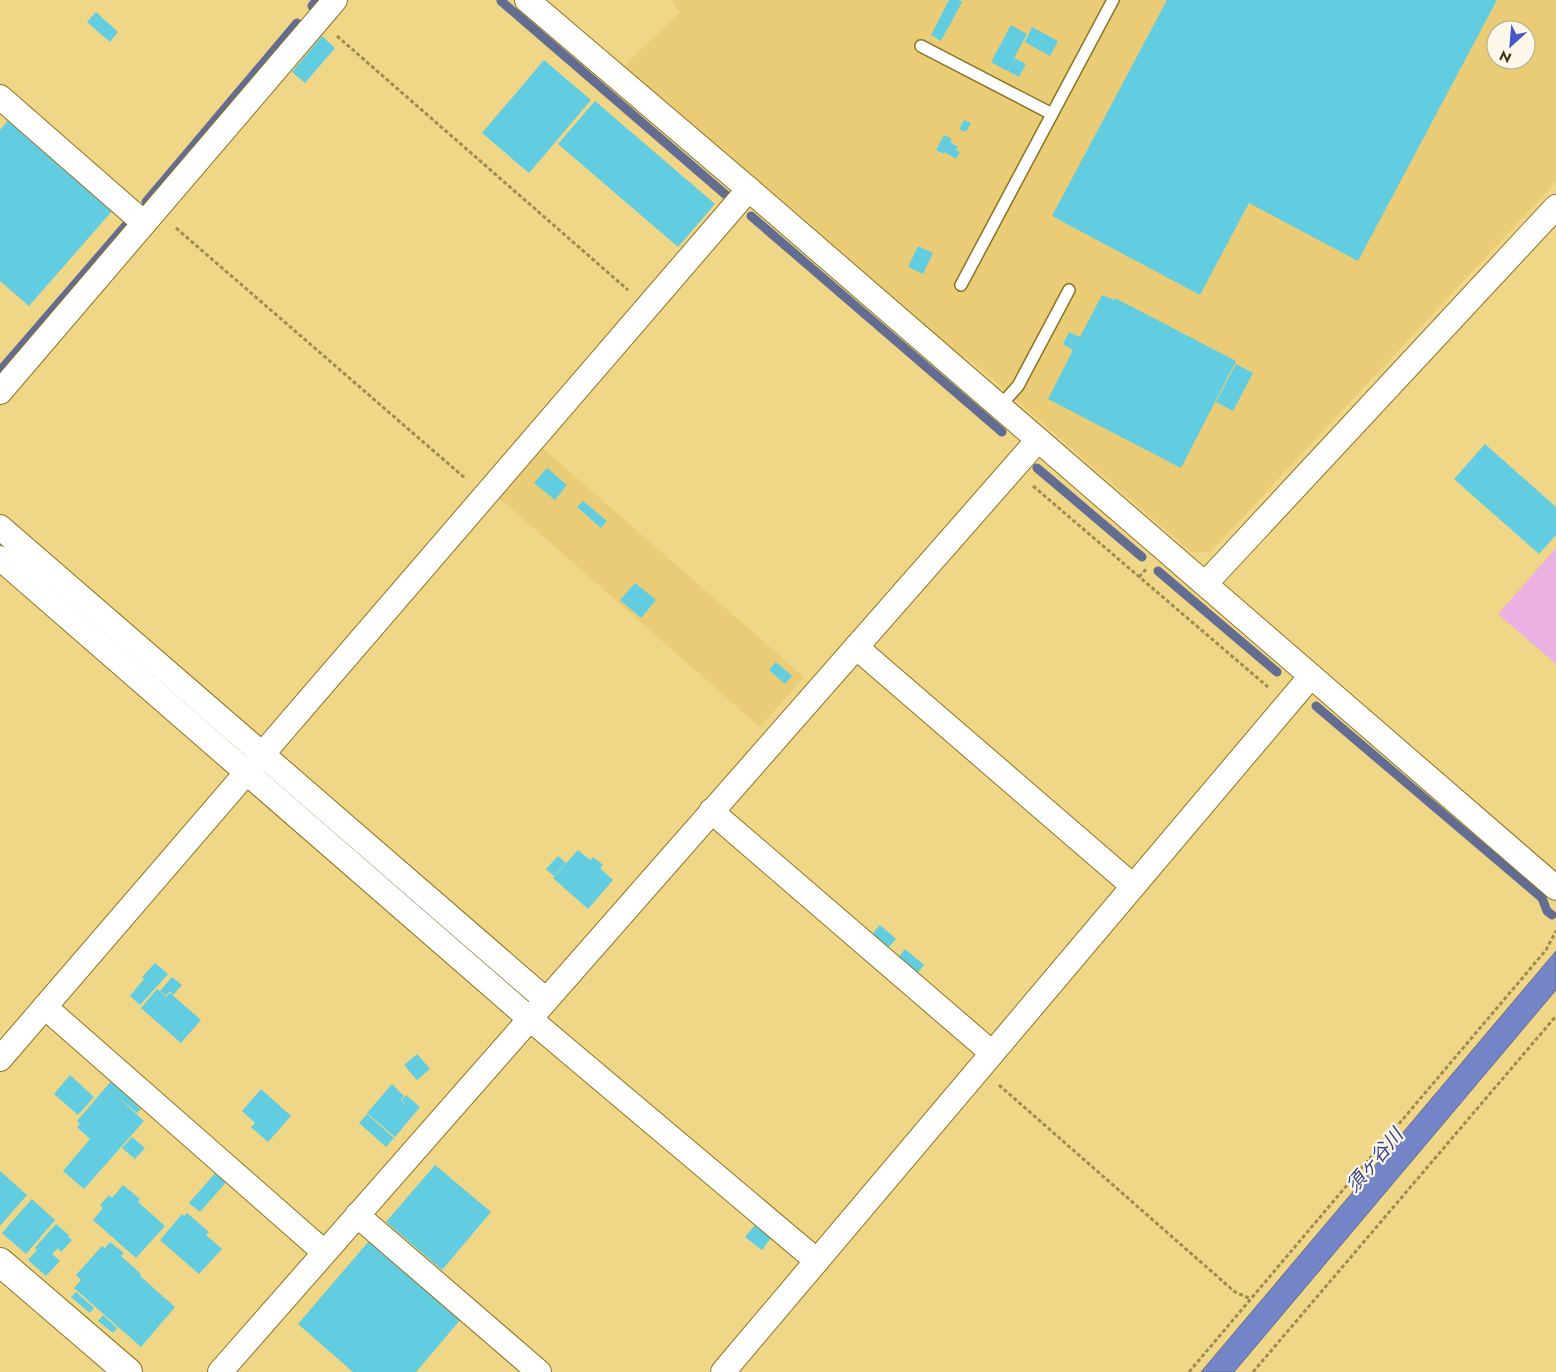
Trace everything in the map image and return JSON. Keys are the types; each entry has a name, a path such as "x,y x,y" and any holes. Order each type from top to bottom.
{"street":[{"path":"0,392 335,0"},
{"path":"527,0 1000,406 1556,888"},
{"path":"0,97 150,216"},
{"path":"0,1059 749,190"},
{"path":"1205,584 1556,207"},
{"path":"220,1372 1038,440"},
{"path":"0,527 546,1000"},
{"path":"0,558 530,1019 817,1260"},
{"path":"856,647 1133,886"},
{"path":"723,1372 1311,676"},
{"path":"711,811 986,1060"},
{"path":"46,1006 324,1252"},
{"path":"357,1215 539,1372"},
{"path":"0,1262 128,1372"}],"lane":[{"path":"961,285 1113,0"},
{"path":"921,46 1052,114"},
{"path":"1000,406 1018,386 1069,290"}],"path":[{"path":"318,20 648,307"},
{"path":"150,216 486,495"},
{"path":"1013,468 1287,704"},
{"path":"1189,1372 1546,950 1556,931"},
{"path":"1253,1372 1556,1016"},
{"path":"986,1060 1235,1292 1250,1299"}],"shaded area":[{"path":"672,0 1556,0 1556,182 1210,552 1191,552 965,356 962,359 624,66 680,12"},
{"path":"540,446 804,677 760,727 496,495"},
{"path":"1556,548 1556,664 1498,614"}],"water":[{"path":"1556,951 1556,990 1234,1372 1201,1372"}],"building":[{"path":"949,0 959,0 962,2 941,41 931,35"},
{"path":"1167,0 1497,0 1358,261 1249,203 1200,295 1052,216"},
{"path":"96,12 118,32 110,42 87,22"},
{"path":"1011,25 1027,34 1014,58 1026,64 1019,77 1008,71 1011,65 1007,71 991,62"},
{"path":"1032,27 1058,41 1050,56 1025,42"},
{"path":"322,36 335,48 305,83 292,72"},
{"path":"544,60 591,100 529,173 482,133"},
{"path":"595,101 715,204 678,247 558,144"},
{"path":"9,119 113,210 29,306 0,281 0,130"},
{"path":"964,120 971,123 966,132 959,129"},
{"path":"944,135 952,139 950,142 958,147 956,150 960,152 956,159 945,152 944,154 936,150"},
{"path":"918,246 933,253 923,274 908,267"},
{"path":"1102,295 1114,300 1115,298 1236,361 1181,468 1048,399 1073,350 1063,344 1069,332 1080,337"},
{"path":"1236,364 1253,373 1233,411 1216,402"},
{"path":"1485,444 1556,507 1556,535 1539,554 1454,479"},
{"path":"547,468 567,485 555,500 534,483"},
{"path":"583,501 607,521 601,528 577,507"},
{"path":"635,583 656,600 641,618 620,600"},
{"path":"776,662 792,676 785,684 769,670"},
{"path":"578,850 590,860 593,857 603,865 600,868 613,880 588,909 553,878"},
{"path":"558,856 566,863 554,876 546,869"},
{"path":"880,925 896,939 888,948 872,934"},
{"path":"905,949 924,965 916,975 897,959"},
{"path":"155,963 168,974 140,1005 130,996 144,979 142,977"},
{"path":"172,977 182,985 173,995 170,991 166,996 160,991"},
{"path":"157,989 166,997 170,993 201,1020 181,1043 141,1008"},
{"path":"417,1054 430,1069 417,1080 404,1065"},
{"path":"70,1075 94,1097 78,1115 54,1094"},
{"path":"113,1079 140,1102 137,1106 141,1109 137,1113 115,1094 144,1121 84,1189 63,1171 90,1139 77,1127 80,1124 77,1121"},
{"path":"392,1084 404,1096 401,1100 406,1105 402,1100 406,1095 420,1107 395,1137 367,1113"},
{"path":"261,1089 291,1116 268,1142 251,1127 255,1123 242,1111"},
{"path":"367,1114 394,1138 386,1147 359,1123"},
{"path":"132,1137 145,1148 135,1159 122,1148"},
{"path":"435,1165 491,1212 442,1270 386,1222"},
{"path":"0,1171 27,1195 0,1226"},
{"path":"217,1171 228,1180 200,1212 189,1203"},
{"path":"123,1185 140,1199 138,1202 165,1226 136,1258 93,1220 103,1208 100,1205 109,1195 112,1198"},
{"path":"32,1199 55,1220 26,1254 2,1233"},
{"path":"187,1213 209,1232 206,1235 222,1249 199,1274 160,1240 182,1214 184,1216"},
{"path":"56,1224 72,1240 61,1252 58,1248 52,1254 60,1261 46,1276 28,1260 37,1250 35,1248"},
{"path":"755,1225 771,1238 762,1250 745,1237"},
{"path":"369,1241 461,1319 416,1372 353,1372 298,1324"},
{"path":"110,1242 124,1253 121,1256 141,1274 140,1276 175,1307 141,1347 74,1288 81,1280 76,1275 102,1246 105,1248"},
{"path":"76,1292 94,1308 90,1313 71,1297"},
{"path":"103,1315 117,1328 113,1333 98,1321"}],"waterway":[{"path":"312,6 317,0"},
{"path":"501,1 726,195"},
{"path":"146,202 297,23"},
{"path":"751,216 1002,432"},
{"path":"0,371 127,224"},
{"path":"1037,468 1142,557"},
{"path":"1158,571 1277,672"},
{"path":"1316,706 1542,898 1547,911 1552,915"}],"water label":[{"name":"須ヶ谷川","path":"1374,1160"}]}
